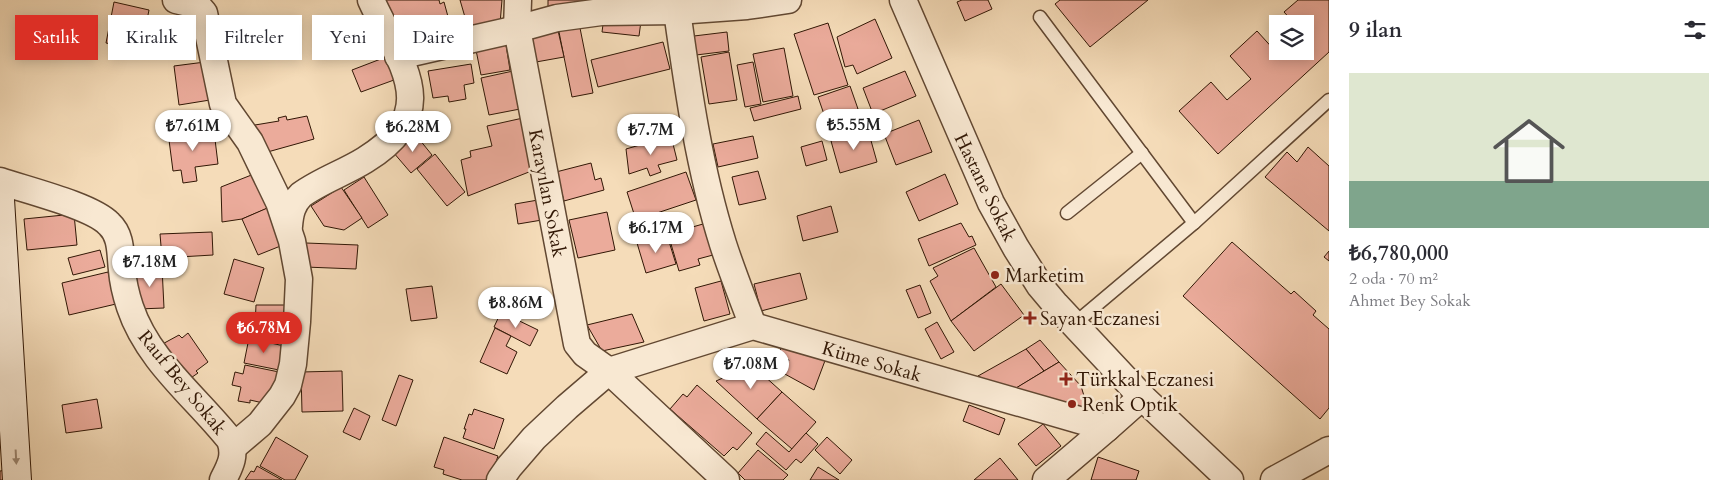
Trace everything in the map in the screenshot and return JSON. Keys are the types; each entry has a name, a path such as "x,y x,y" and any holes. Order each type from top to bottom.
{"main road":[{"path":"0,199 7,396 17,480"}],"street":[{"path":"176,0 197,5 204,13 223,104 250,142 279,202 288,226 296,261 298,279 297,322 291,375 282,396 272,411 248,436 233,447"},
{"path":"371,0 394,48"},
{"name":"Karayılan Sokak","path":"518,0 517,29 577,344 585,354 609,371 726,480"},
{"path":"473,39 557,18 601,12 677,11 747,6 788,0"},
{"name":"Hastane Sokak","path":"903,0 991,203 1040,286 1142,397 1230,480"},
{"path":"500,480 509,466 534,438 609,371 753,326 723,244 702,164 688,90 677,11"},
{"path":"288,226 292,207 301,196 378,152 400,130 408,115 411,95 408,78 400,60"},
{"name":"Rauf Bey Sokak","path":"0,181 87,210 108,223 119,241 126,295 142,335 174,377 226,436 233,447 233,459 223,480"},
{"name":"Küme Sokak","path":"753,326 1107,428"},
{"path":"1046,480 1142,397"},
{"path":"1274,480 1329,450"}],"lane":[{"path":"1040,17 1194,223"},
{"path":"1074,324 1194,223 1329,100"},
{"path":"1067,212 1142,153"}],"building":[{"path":"383,0 439,0 440,4 444,2 448,15 394,15 394,21"},
{"path":"460,0 502,0 500,24 473,30 473,15 464,15"},
{"path":"548,0 588,0 589,9 548,9"},
{"path":"962,0 988,0 992,9 965,21 957,2"},
{"path":"1060,0 1148,0 1090,47 1055,4"},
{"path":"1298,0 1329,0 1329,52 1218,154 1179,111 1211,82 1227,100 1251,79 1230,56 1257,31 1269,44 1269,60 1314,60 1314,15 1287,15 1284,12"},
{"path":"114,2 149,10 148,15 111,15"},
{"path":"604,17 641,21 639,36 602,32"},
{"path":"875,19 892,58 857,74 853,65 845,67 837,37"},
{"path":"579,23 593,93 572,97 558,27"},
{"path":"828,23 848,85 814,95 794,34"},
{"path":"557,26 564,57 536,62 530,32"},
{"path":"196,30 199,45 196,46"},
{"path":"727,32 729,51 696,55 694,36"},
{"path":"663,42 670,69 598,87 591,60"},
{"path":"506,45 510,70 481,75 476,50"},
{"path":"784,48 793,96 763,102 753,54"},
{"path":"729,52 737,100 709,104 701,57"},
{"path":"386,57 394,80 361,92 352,70 378,60 384,60"},
{"path":"205,62 210,100 179,105 174,66"},
{"path":"753,62 761,104 745,107 737,65"},
{"path":"471,64 474,83 464,85 466,99 449,102 448,96 433,98 428,71"},
{"path":"513,71 520,109 489,115 481,78"},
{"path":"905,71 916,96 873,114 863,88"},
{"path":"850,86 858,109 826,120 818,97"},
{"path":"798,96 801,109 754,121 750,108"},
{"path":"286,116 287,120 307,116 314,139 264,153 255,125 279,121 278,118"},
{"path":"523,118 534,170 468,196 461,160 471,157 470,151 492,146 487,126"},
{"path":"919,120 932,152 896,165 884,134"},
{"path":"195,128 195,133 214,131 218,164 195,167 197,181 183,183 181,170 173,171 169,140 179,138 178,130"},
{"path":"868,130 877,162 840,173 831,141"},
{"path":"415,134 432,155 411,173 393,152"},
{"path":"671,136 677,160 658,165 661,172 650,176 647,168 629,174 626,149"},
{"path":"753,136 758,158 718,167 713,144"},
{"path":"822,141 827,160 806,166 801,147"},
{"path":"1308,147 1329,166 1329,231 1265,177 1287,152 1297,162"},
{"path":"435,154 465,192 447,206 417,169"},
{"path":"591,163 595,180 601,178 604,190 564,201 556,172"},
{"path":"758,171 766,199 739,205 732,177"},
{"path":"686,172 696,200 636,220 627,192"},
{"path":"254,174 268,208 242,219 222,222 221,187"},
{"path":"945,174 958,204 919,221 906,192"},
{"path":"364,177 388,215 368,228 344,190"},
{"path":"341,187 362,218 344,230 324,226 311,206"},
{"path":"538,200 542,220 518,224 515,204"},
{"path":"272,206 288,243 258,255 242,219"},
{"path":"831,206 838,232 803,241 797,216"},
{"path":"607,212 615,250 578,258 569,220"},
{"path":"74,214 77,245 27,250 24,219"},
{"path":"961,223 969,237 972,236 976,245 929,266 918,239"},
{"path":"703,224 713,255 698,259 700,265 679,271 668,234"},
{"path":"212,232 213,255 162,258 160,234"},
{"path":"667,235 676,264 646,273 637,243"},
{"path":"1232,242 1291,294 1294,291 1316,311 1313,315 1329,329 1329,408 1320,419 1183,296"},
{"path":"306,243 358,245 356,269 305,267"},
{"path":"974,248 996,287 951,321 930,281 938,276 933,268"},
{"path":"100,250 105,267 73,275 68,258"},
{"path":"1329,251 1329,261 1324,257"},
{"path":"234,259 264,268 254,302 224,294"},
{"path":"162,267 164,308 138,309 136,268"},
{"path":"108,272 116,304 69,315 62,283"},
{"path":"800,273 807,299 761,311 754,284"},
{"path":"721,281 730,314 704,321 695,288"},
{"path":"1001,284 1024,315 974,351 951,321"},
{"path":"920,285 931,313 918,318 906,290"},
{"path":"432,286 437,318 411,321 406,289"},
{"path":"256,305 289,305 289,327 255,326"},
{"path":"501,312 538,330 530,346 494,327"},
{"path":"632,314 644,342 602,351 587,325"},
{"path":"937,322 954,352 941,359 925,329"},
{"path":"495,328 511,336 506,346 517,352 507,374 480,362"},
{"path":"188,333 208,362 196,371 198,373 185,382 157,347 179,335 182,338"},
{"path":"249,338 284,346 279,370 244,363"},
{"path":"1040,340 1059,362 1044,371 1026,349"},
{"path":"783,344 826,358 814,390 783,373 789,360 778,355"},
{"path":"1026,349 1044,371 1010,392 978,376"},
{"path":"1059,362 1081,386 1088,409 1085,414 1016,388"},
{"path":"245,365 279,372 272,405 250,400 250,403 238,401 241,387 232,385 235,372 243,374"},
{"path":"752,365 782,392 757,419 716,381"},
{"path":"342,371 343,411 302,412 301,372"},
{"path":"399,375 413,380 396,426 382,420"},
{"path":"697,385 752,433 737,450 733,447 724,456 670,409 683,394 687,397"},
{"path":"782,392 816,422 792,449 757,419"},
{"path":"97,399 102,428 66,433 62,405"},
{"path":"969,405 1005,419 999,435 963,421"},
{"path":"354,408 370,416 360,440 343,432"},
{"path":"474,409 504,419 494,449 463,438 469,414 472,415"},
{"path":"1043,424 1061,446 1036,466 1018,444"},
{"path":"766,432 789,452 806,433 818,444 801,463 796,459 786,470 756,444"},
{"path":"276,437 308,456 295,480 285,480 260,466"},
{"path":"444,437 498,456 490,480 462,480 443,474 444,470 434,467"},
{"path":"827,437 852,460 840,474 815,450"},
{"path":"758,450 788,475 783,480 745,480 738,473"},
{"path":"1098,457 1139,471 1136,480 1091,480"},
{"path":"1000,458 1018,480 974,480"},
{"path":"257,466 282,480 245,480 251,471 254,472"},
{"path":"818,467 839,480 810,480"},
{"path":"6,470 6,480 0,480 0,471"}],"place":[{"name":"Marketim","path":"995,275"},
{"name":"Sayan Eczanesi","path":"1030,318"},
{"name":"Türkkal Eczanesi","path":"1066,379"},
{"name":"Renk Optik","path":"1072,404"}]}
